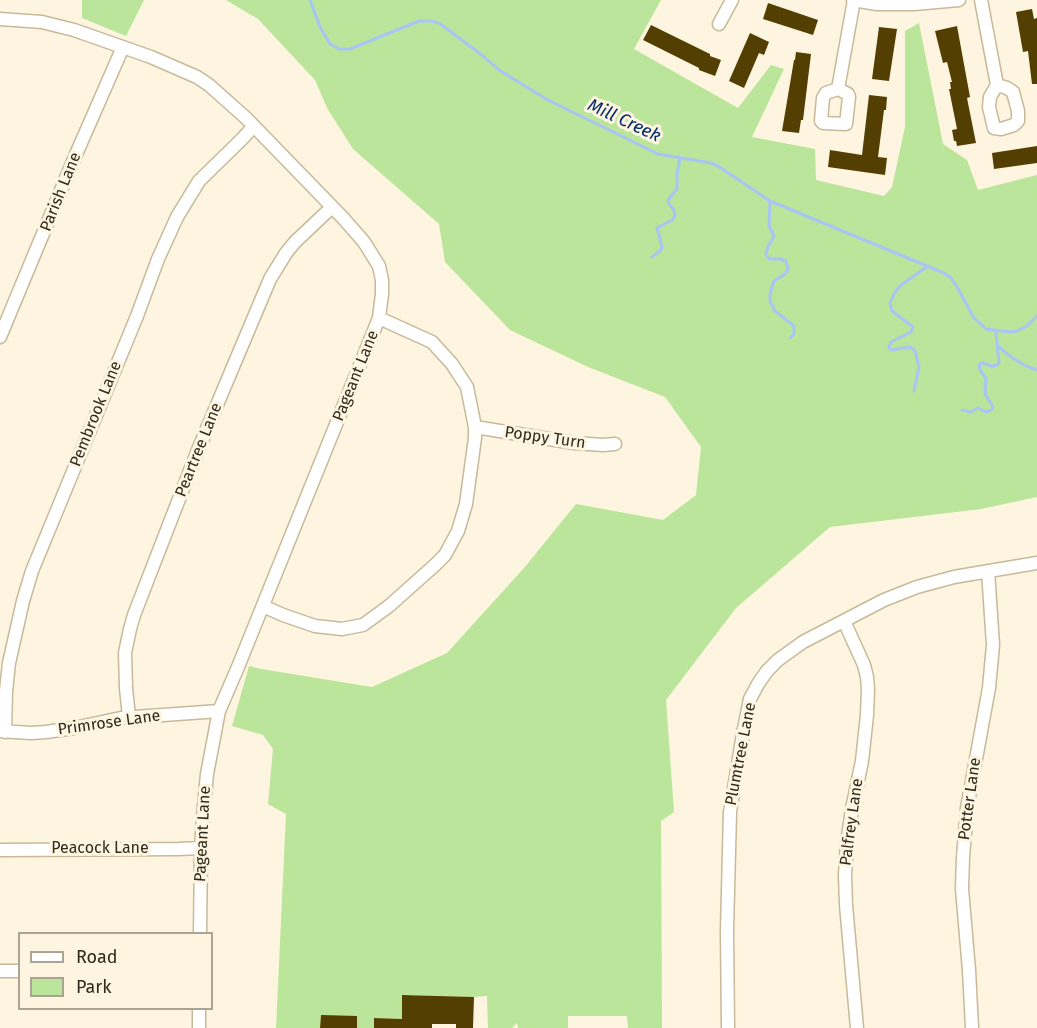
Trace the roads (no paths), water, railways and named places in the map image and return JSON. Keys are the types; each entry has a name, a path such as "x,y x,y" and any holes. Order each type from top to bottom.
{"street":[{"path":"719,24 732,0"},
{"path":"838,89 854,0 877,4 914,4 959,0"},
{"path":"981,0 997,85"},
{"name":"Pageant Lane","path":"0,20 42,22 74,30 151,57 197,77 221,94 254,126 364,242 379,266 382,280 379,318 219,711 207,774 201,848 200,932"},
{"name":"Parish Lane","path":"0,337 123,47"},
{"name":"Pembrook Lane","path":"3,732 9,663 32,571 158,259 180,210 199,181 254,126"},
{"name":"Peartree Lane","path":"129,717 125,653 130,629 198,450 270,279 286,253 332,207"},
{"path":"263,606 315,626 342,629 363,625 389,606 435,565 445,555 458,531 466,504 474,449 475,427 467,387 452,364 432,342 379,318"},
{"name":"Poppy Turn","path":"475,427 574,443 610,446 615,444"},
{"name":"Plumtree Lane","path":"728,1028 727,921 730,812 750,699 758,684 778,660 804,642 875,604 917,587 954,577 1037,563"},
{"name":"Potter Lane","path":"972,1028 962,889 963,856 967,808 988,694 993,645 988,572"},
{"name":"Palfrey Lane","path":"844,621 864,665 868,689 862,761 852,809 845,875 857,1028"},
{"name":"Primrose Lane","path":"3,732 46,732 129,717 219,711"},
{"name":"Peacock Lane","path":"0,849 201,848"},
{"path":"0,971 18,971"},
{"path":"199,1010 199,1028"}],"waterway":[{"name":"Mill Creek","path":"310,0 320,27 330,44 339,49 350,49 419,21 439,23 499,70 546,99 658,154 718,166 770,201 944,273 956,285 974,318 986,329 1017,331 1027,326 1037,316"},
{"path":"652,257 662,247 657,228 675,216 668,200 677,189 680,158"},
{"path":"770,201 769,226 774,236 766,254 769,259 786,261 788,269 785,274 774,281 770,301 775,311 794,326 794,334 790,338"},
{"path":"914,391 919,367 915,351 909,347 892,350 889,347 891,342 911,332 913,327 892,311 890,303 900,286 928,266"},
{"path":"962,410 971,412 978,408 986,412 993,408 985,394 986,378 979,365 983,363 992,366 999,363 996,332"},
{"path":"999,347 1011,357 1037,370"}]}
